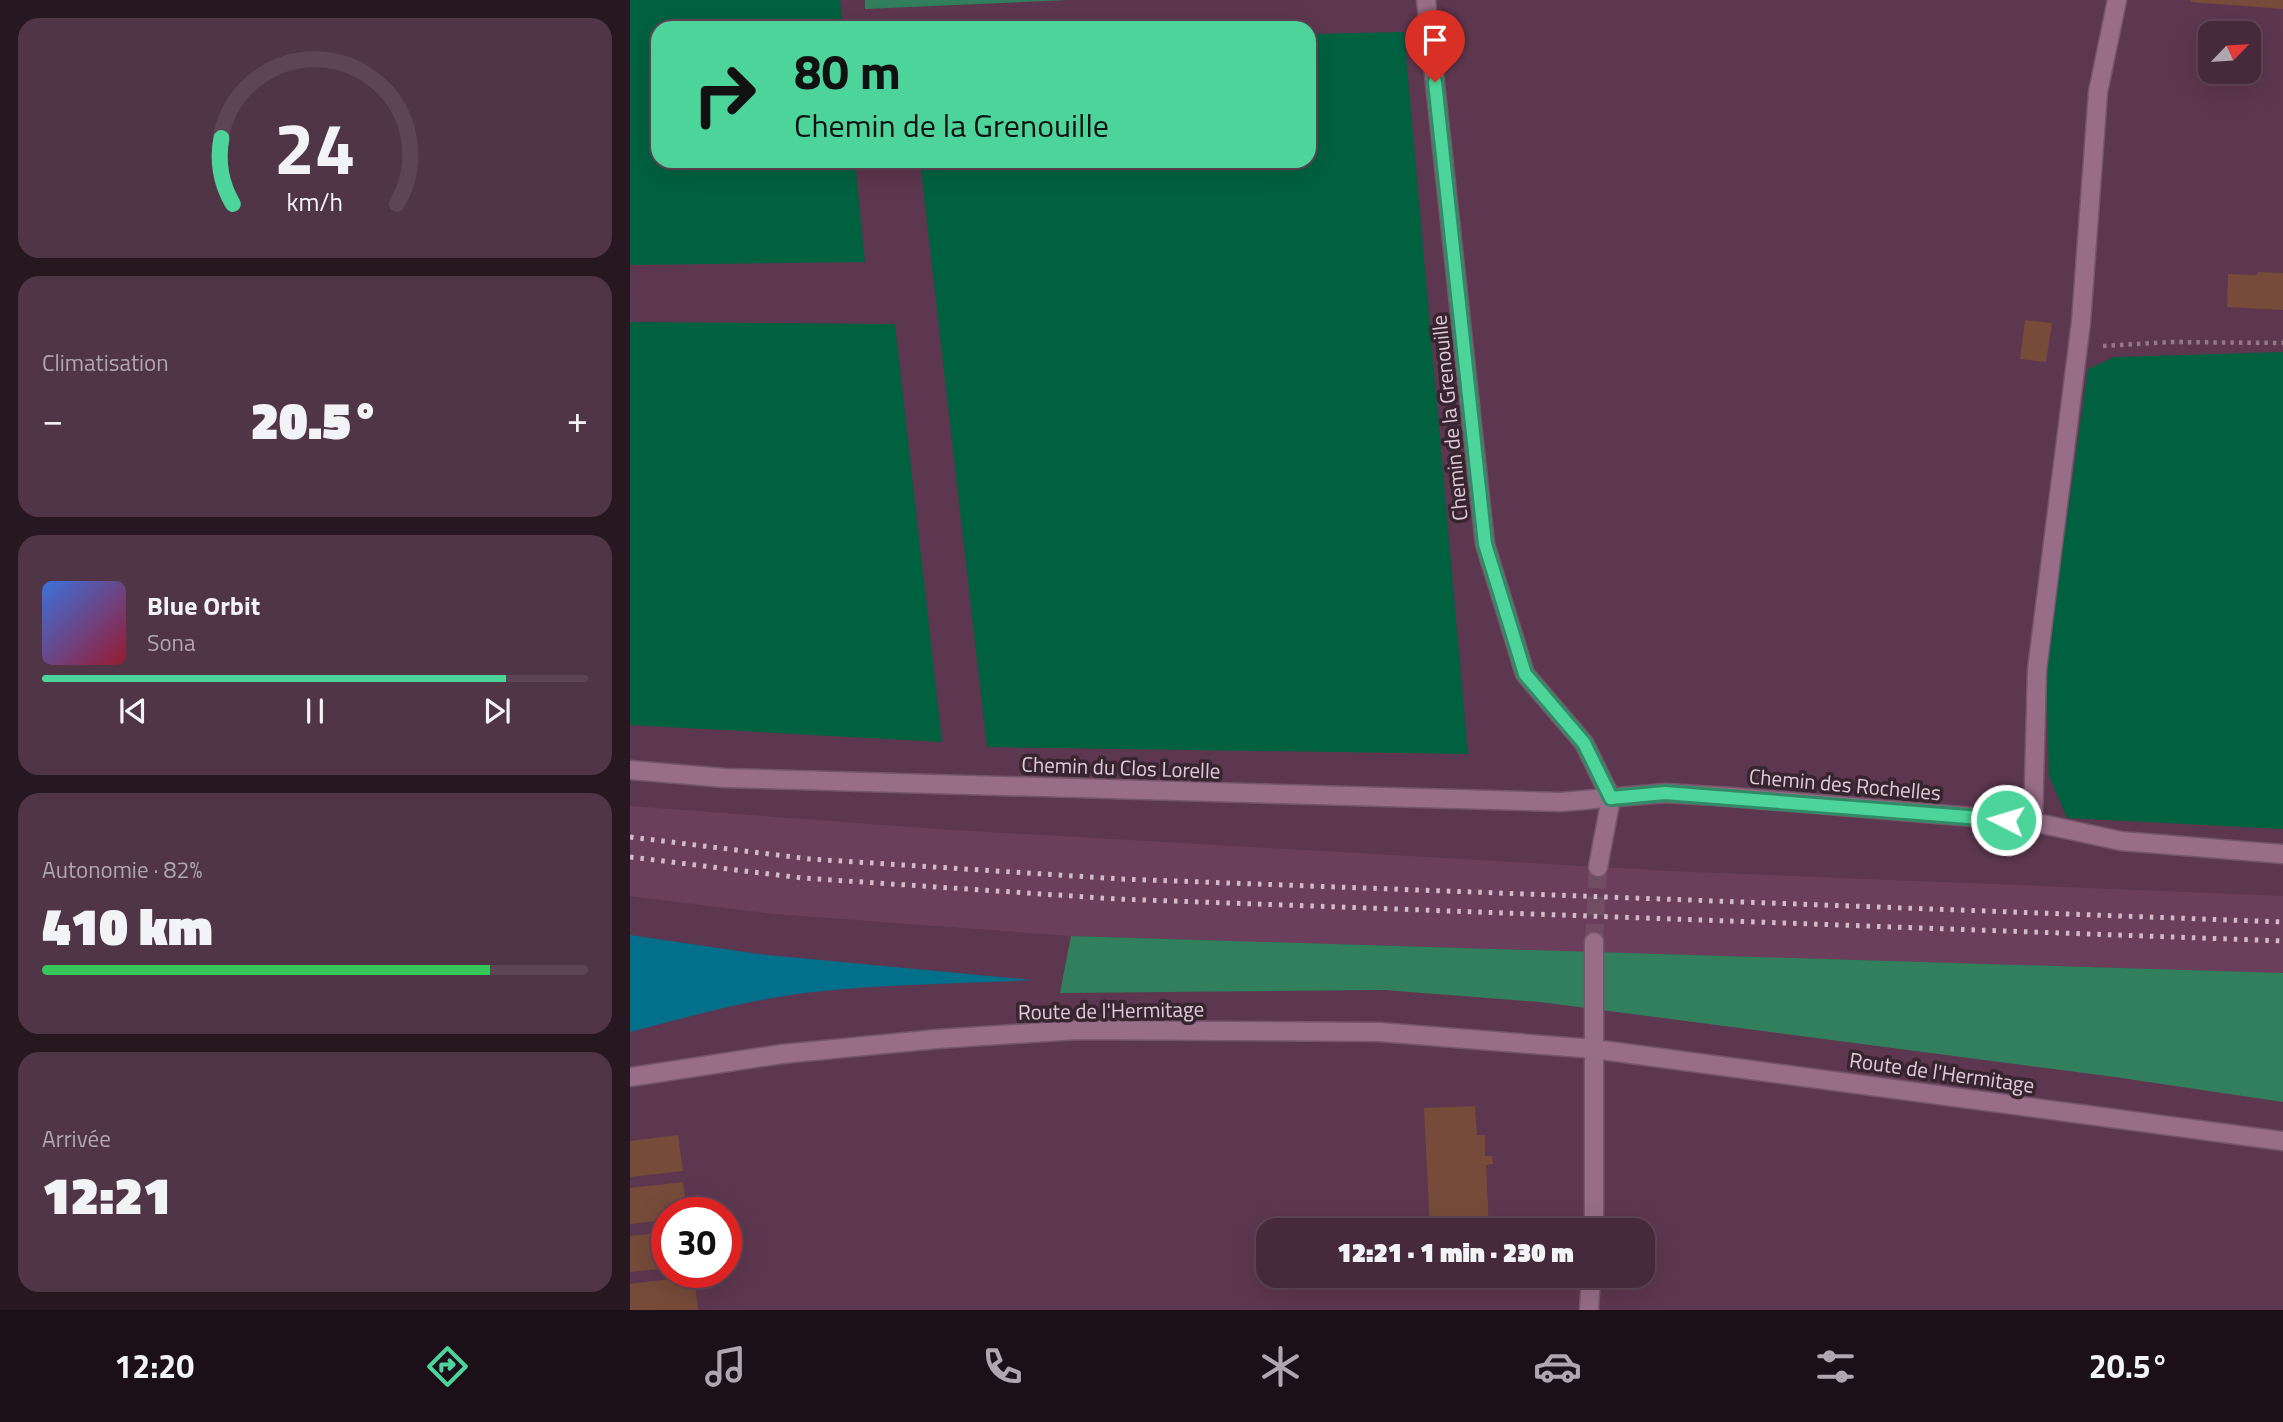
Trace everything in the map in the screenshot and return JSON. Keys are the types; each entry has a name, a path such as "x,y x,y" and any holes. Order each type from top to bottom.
{"street":[{"name":"Chemin de la Grenouille","path":"1426,0 1485,544 1525,674 1584,743 1611,798"},
{"path":"2033,822 2037,670 2081,322 2098,92 2118,0"},
{"name":"Chemin du Clos Lorelle","path":"630,770 725,778 1561,802 1611,798"},
{"name":"Chemin des Rochelles","path":"1611,798 1665,793 2033,822 2121,841 2283,855"},
{"path":"1598,867 1611,798"},
{"path":"1594,942 1594,1218"},
{"name":"Route de l'Hermitage","path":"630,1077 782,1054 937,1039 1078,1030 1379,1032 1594,1049 2283,1142"},
{"path":"1589,1310 1590,1288"}],"path":[{"path":"2078,347 2169,342 2283,343"}],"shaded area":[{"path":"630,806 937,829 1670,871 2283,896 2283,973 1071,936 775,914 630,896"}],"green space":[{"path":"630,0 840,0 842,21 651,21 651,168 856,168 865,262 630,265"},
{"path":"865,0 1067,0 865,9"},
{"path":"1404,32 1468,754 987,747 921,168 1316,168 1316,34"},
{"path":"630,322 895,324 942,742 630,725"},
{"path":"2283,352 2283,829 2067,818 2049,776 2046,668 2088,369 2114,357"},
{"path":"1071,936 2283,973 2283,1102 2115,1077 1540,1002 1384,990 1060,993"}],"water":[{"path":"630,935 758,954 1032,980 813,992 698,1014 630,1032"}],"building":[{"path":"2283,0 2283,9 2190,2"},
{"path":"2258,272 2283,273 2283,310 2227,307 2228,274 2257,275"},
{"path":"2025,320 2052,323 2046,362 2020,359"},
{"path":"1475,1106 1477,1135 1485,1135 1485,1156 1492,1156 1493,1164 1486,1165 1488,1218 1429,1218 1424,1108"},
{"path":"678,1135 683,1171 630,1177 630,1141"},
{"path":"683,1182 685,1197 651,1197 651,1222 630,1224 630,1188"},
{"path":"651,1234 651,1270 630,1272 630,1236"},
{"path":"651,1281 651,1288 695,1288 698,1310 630,1310 630,1284"}],"tunnel":[{"path":"1594,942 1598,867"}],"railway":[{"path":"630,837 810,859 1121,879 2283,922"},
{"path":"630,857 802,878 1117,899 2283,941"}],"route":[{"path":"1435,82 1485,544 1525,674 1584,743 1611,798 1665,793 2006,820"}]}
